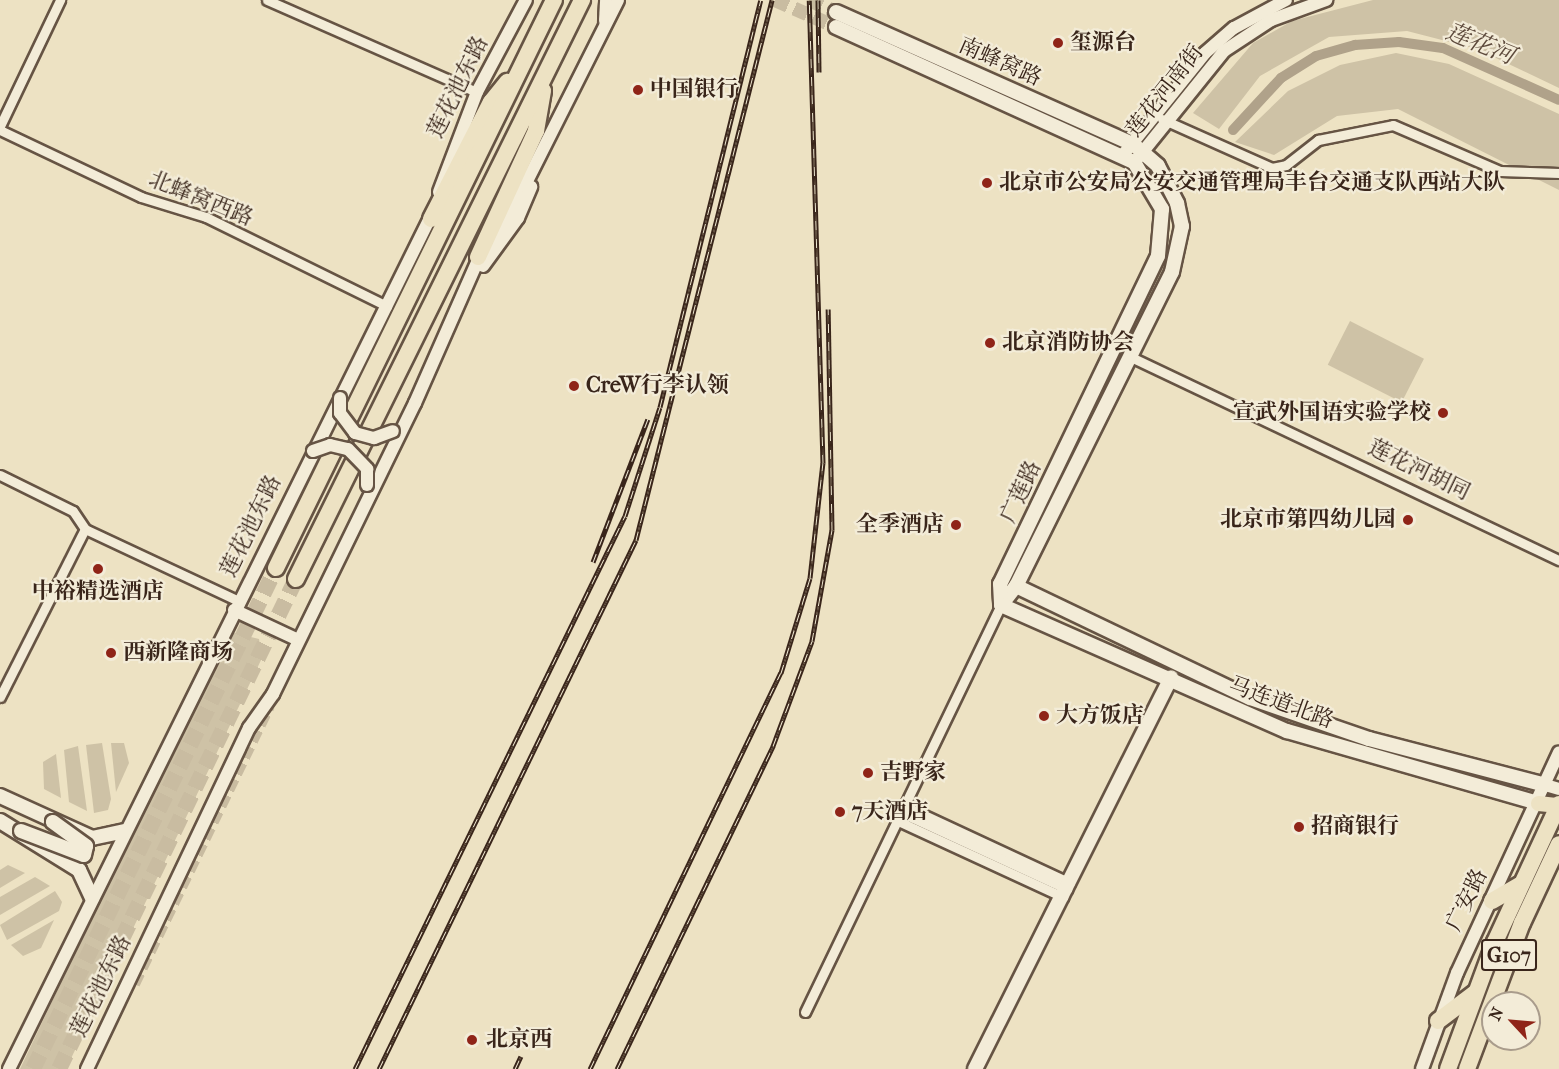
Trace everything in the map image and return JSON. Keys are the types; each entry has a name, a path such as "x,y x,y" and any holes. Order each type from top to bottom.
{"highway":[{"name":"莲花池东路","path":"276,568 554,0"},
{"path":"296,579 582,0"},
{"path":"431,219 491,102 523,63"},
{"path":"478,257 536,131 546,72"},
{"name":"广安路","path":"1448,1069 1476,992 1520,885 1559,805"},
{"name":"G107","path":"1467,1069 1522,922 1559,844"},
{"path":"1492,901 1520,885"},
{"path":"1438,1021 1476,992"}],"main road":[{"name":"南蜂窝路","path":"836,12 1146,151"},
{"name":"南蜂窝路","path":"836,27 1128,159"},
{"name":"广莲路","path":"1001,605 1016,586 1172,272 1182,226 1178,203 1146,151"},
{"name":"广莲路","path":"1001,605 1000,584 1163,240 1156,194 1128,159"},
{"name":"马连道北路","path":"1016,586 1250,698 1357,735 1545,785"},
{"name":"马连道北路","path":"1001,605 1168,683 1351,752 1538,803 1559,805"},
{"path":"975,1069 1033,944 1067,890 1176,664"},
{"path":"0,796 92,838 118,834"},
{"path":"0,821 84,855 86,846 53,822"},
{"path":"21,831 71,863 90,891"}],"street":[{"path":"0,128 60,0"},
{"path":"267,0 477,92"},
{"name":"莲花池东路","path":"9,1069 118,834 431,219 477,92 526,0"},
{"path":"605,25 606,0"},
{"name":"莲花池东路","path":"249,728 307,624 478,257 511,213 618,0"},
{"name":"莲花河南街","path":"1128,159 1133,144 1156,117 1190,68 1219,39 1286,0"},
{"name":"莲花河南街","path":"1128,159 1146,151 1224,51 1271,20 1326,0"},
{"path":"1156,117 1272,168 1286,165 1318,140 1393,125 1500,171 1559,173"},
{"name":"北蜂窝西路","path":"0,128 141,196 206,217 387,306"},
{"path":"468,296 489,255 518,218 531,189 530,175"},
{"name":"莲花池东路","path":"87,1069 446,316 455,309"},
{"name":"莲花河胡同","path":"1131,357 1559,560"},
{"path":"340,398 340,413 356,433 374,438 393,431"},
{"path":"313,451 330,446 348,450 367,469 367,485"},
{"path":"0,475 73,511 85,529 294,638"},
{"path":"0,697 85,529"},
{"name":"广莲路","path":"805,1012 1001,605"},
{"name":"广安路","path":"1422,1069 1438,1021 1559,752"},
{"name":"马连道北路","path":"1545,785 1559,789"},
{"path":"901,813 1067,890"},
{"path":"901,813 1067,890"}],"shaded area":[{"path":"1373,0 1559,0 1559,88 1477,49 1407,31 1329,37 1260,76 1219,129 1193,113 1253,43 1292,21"},
{"path":"1396,53 1449,64 1559,114 1559,190 1398,109 1337,116 1274,155 1235,142 1288,91 1340,65"},
{"path":"1350,321 1424,359 1402,402 1328,365"},
{"path":"234,633 259,639 262,658 66,1069 20,1069 224,639"},
{"path":"102,743 111,799 108,810 94,813 86,745"},
{"path":"111,743 124,743 129,763 116,792"},
{"path":"78,746 87,811 69,802 64,750"},
{"path":"56,754 61,798 44,789 43,762"},
{"path":"8,865 25,873 0,888 0,870"},
{"path":"35,877 50,886 0,915 0,897"},
{"path":"55,891 62,902 59,911 7,940 0,925"},
{"path":"54,920 41,948 23,956 11,945"}],"waterway":[{"name":"莲花河","path":"1233,130 1281,78 1316,56 1355,45 1399,42 1443,48 1559,100"}],"tunnel":[{"path":"775,0 836,27"},
{"path":"809,0 836,12"},
{"path":"33,1069 276,568"},
{"path":"59,1069 296,579"},
{"path":"134,984 269,706"}],"railway":[{"path":"355,1069 625,516 660,407 761,0"},
{"path":"379,1069 636,540 772,0"},
{"path":"590,1069 781,673 810,578 823,463 809,0"},
{"path":"818,0 819,72"},
{"path":"617,1069 773,746 812,641 832,530 828,309"},
{"path":"593,562 648,419"},
{"path":"515,1069 521,1056"}],"place":[{"name":"玺源台","path":"1058,43"},
{"name":"中国银行","path":"638,90"},
{"name":"北京市公安局公安交通管理局丰台交通支队西站大队","path":"987,183"},
{"name":"北京消防协会","path":"990,343"},
{"name":"CreW行李认领","path":"574,386"},
{"name":"宣武外国语实验学校","path":"1443,413"},
{"name":"北京市第四幼儿园","path":"1408,520"},
{"name":"全季酒店","path":"956,525"},
{"name":"中裕精选酒店","path":"98,569"},
{"name":"西新隆商场","path":"111,653"},
{"name":"大方饭店","path":"1044,716"},
{"name":"吉野家","path":"868,773"},
{"name":"7天酒店","path":"840,812"},
{"name":"招商银行","path":"1299,827"},
{"name":"北京西","path":"472,1040"}]}
